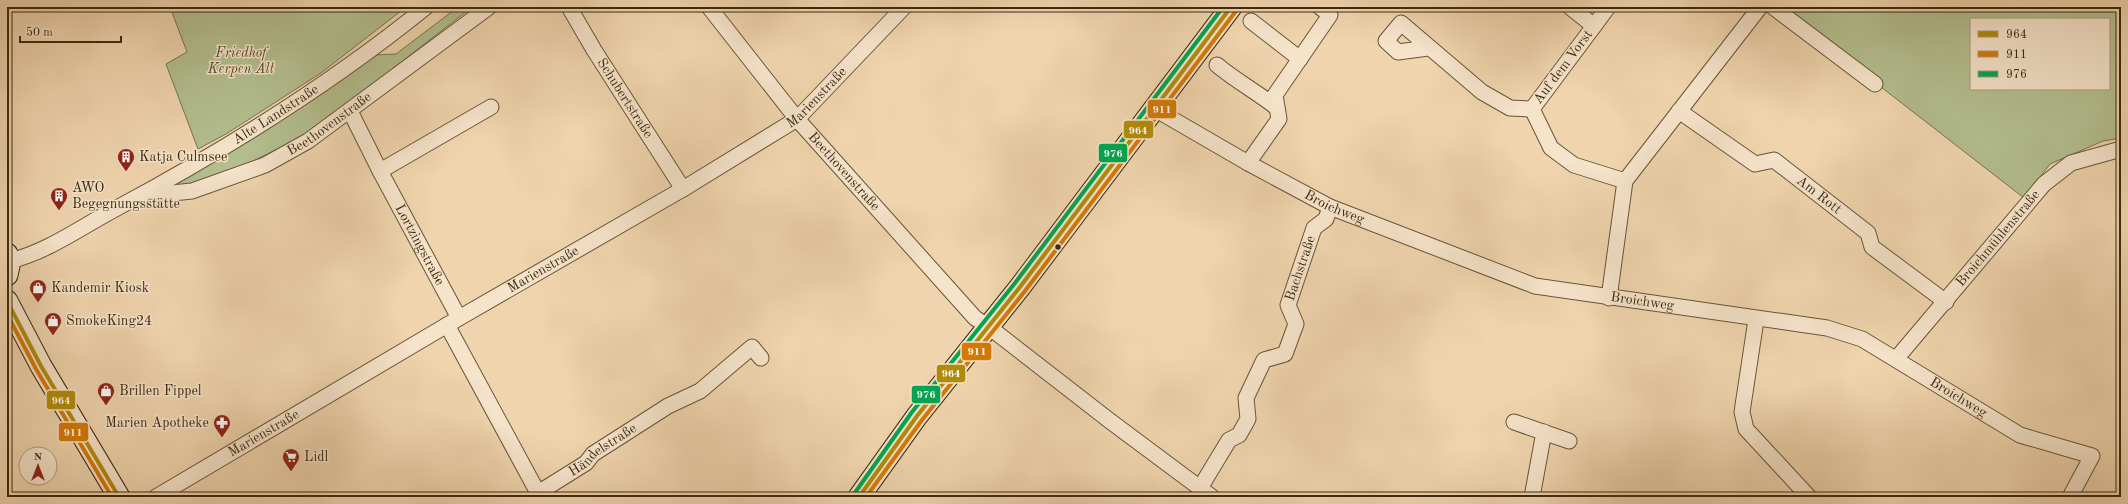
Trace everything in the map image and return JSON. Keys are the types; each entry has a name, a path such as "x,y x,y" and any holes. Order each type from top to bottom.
{"main road":[{"path":"860,497 917,416 989,327 1153,108 1231,7"},
{"path":"7,301 41,366 119,497"}],"street":[{"name":"Alte Landstraße","path":"8,264 46,249 149,191 292,104 349,65 426,7"},
{"name":"Beethovenstraße","path":"149,191 172,193 192,191 265,165 308,141 488,7"},
{"name":"Schubertstraße","path":"569,7 594,50 682,189"},
{"name":"Beethovenstraße","path":"709,7 797,119 975,318 989,327 1206,493"},
{"name":"Marienstraße","path":"156,497 453,321 682,189 797,119 904,7"},
{"path":"1248,163 1279,119 1276,95 1330,15 1320,7"},
{"name":"Auf dem Vorst","path":"1570,7 1594,26"},
{"name":"Auf dem Vorst","path":"1532,109 1608,7"},
{"path":"1609,298 1625,181 1760,7"},
{"path":"1773,7 1875,84"},
{"path":"1251,21 1300,59"},
{"name":"Auf dem Vorst","path":"1428,48 1482,92 1510,108 1532,109"},
{"path":"1217,65 1232,77 1252,88 1277,108"},
{"path":"380,171 491,107"},
{"name":"Broichweg","path":"1153,108 1248,163 1330,206 1534,286 1756,320 1827,328 1862,339 2020,435 2092,456 2070,497"},
{"name":"Auf dem Vorst","path":"1532,109 1551,148 1574,165 1625,181"},
{"name":"Lortzingstraße","path":"350,111 453,321"},
{"name":"Am Rott","path":"1679,112 1754,164 1774,160 1868,233 1872,247 1946,302"},
{"name":"Broichmühlenstraße","path":"1896,359 1946,302 2044,184 2071,163 2121,149"},
{"name":"Bachstraße","path":"1206,493 1229,440 1239,435 1248,419 1246,398 1264,360 1285,354 1296,324 1288,305 1314,228 1326,219 1330,206"},
{"path":"1756,320 1742,412 1746,429 1809,497"},
{"name":"Händelstraße","path":"453,321 538,493 586,464 593,454 668,406 700,391 752,347 761,358"},
{"path":"1514,422 1569,441"},
{"path":"1532,497 1544,432"}],"green space":[{"name":"Friedhof Kerpen Alt","path":"170,7 406,7 321,73 226,134 198,149 166,64 187,52"},
{"path":"458,7 472,7 310,133 243,166 178,188 174,186 174,184 373,55 396,54"},
{"path":"1778,7 2121,7 2121,138 2103,141 2050,164 2024,198"}],"transit line":[{"name":"976","path":"854,494 912,412 1015,283 1223,7"},
{"name":"964","path":"859,497 917,416 1020,287 1231,7"},
{"name":"911","path":"866,497 922,420 1025,291 1236,11"},
{"name":"964","path":"7,301 41,366 119,497"},
{"name":"911","path":"7,314 36,369 112,497"}],"place":[{"name":"Katja Culmsee","path":"126,172"},
{"name":"AWO Begegnungsstätte","path":"59,211"},
{"name":"Kandemir Kiosk","path":"38,303"},
{"name":"SmokeKing24","path":"53,336"},
{"name":"Brillen Fippel","path":"106,406"},
{"name":"Marien Apotheke","path":"222,438"},
{"name":"Lidl","path":"291,472"}]}
